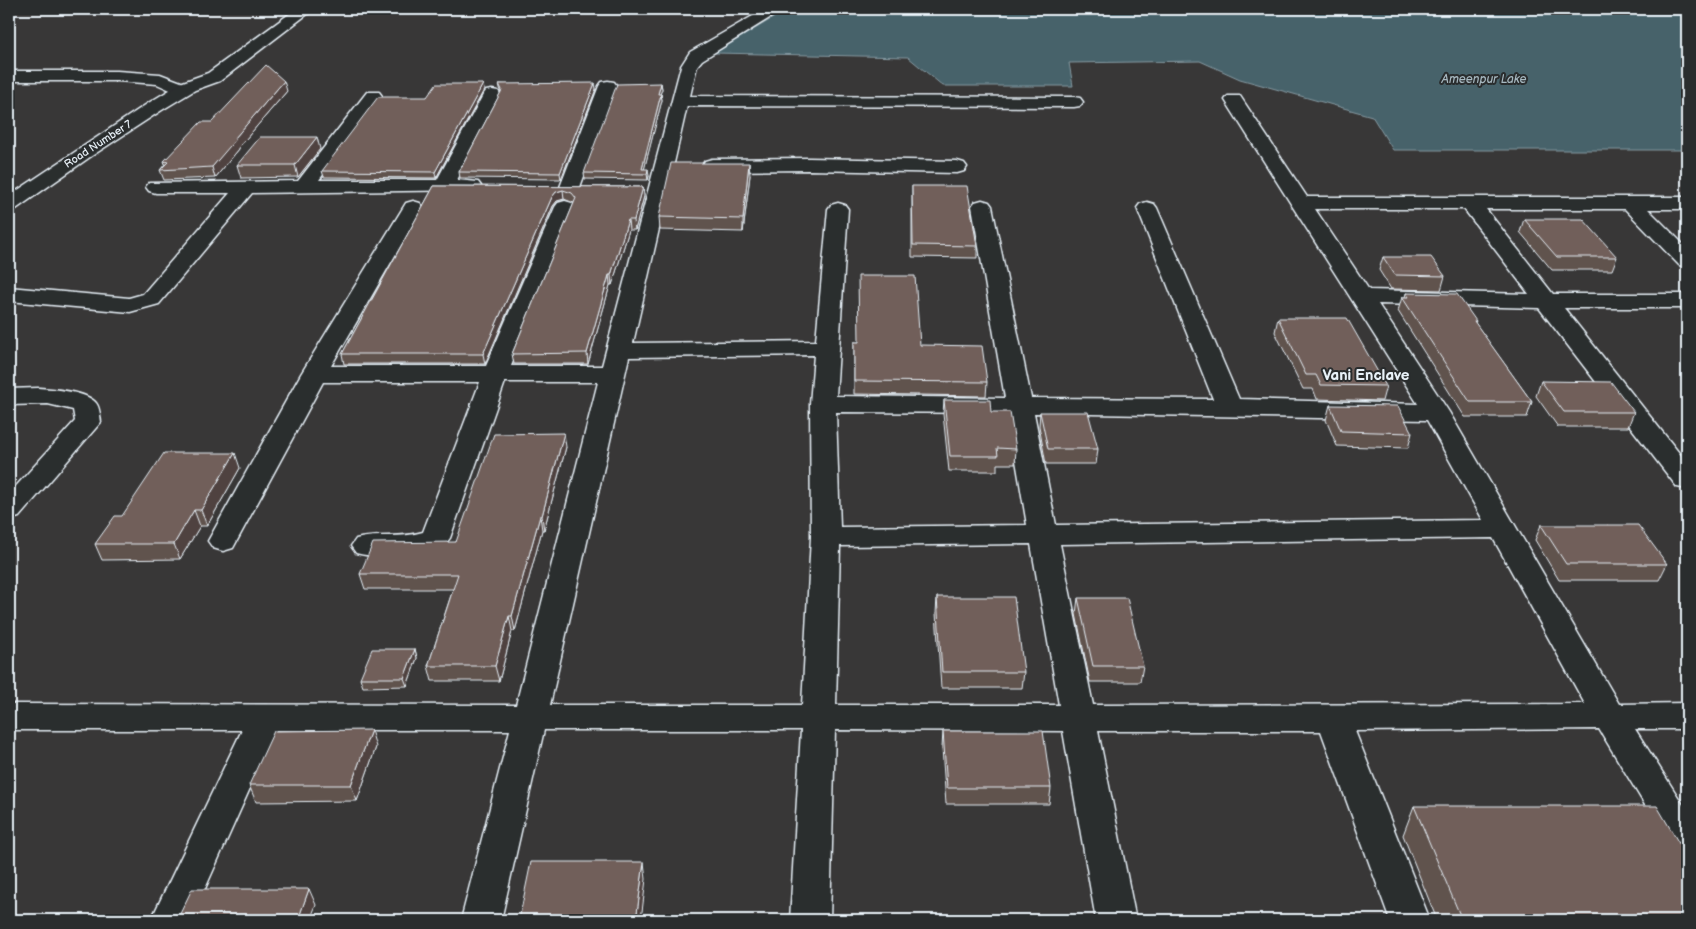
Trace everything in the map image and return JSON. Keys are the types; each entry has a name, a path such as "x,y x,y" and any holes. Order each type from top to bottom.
{"street":[{"name":"Road Number 7","path":"186,87 190,75 280,9"},
{"name":"Road Number 7","path":"9,205 83,153 186,87 214,77 306,9"},
{"path":"482,920 616,362 667,174 679,101 689,66 696,56 776,9"},
{"path":"9,76 117,76 160,80 186,87"},
{"path":"366,546 411,546 435,538 495,374 569,192 608,86"},
{"path":"444,186 492,95"},
{"path":"305,185 373,96"},
{"path":"1234,100 1360,298 1436,412 1610,718 1687,842"},
{"path":"679,101 1074,102"},
{"path":"667,174 810,164 957,167"},
{"path":"222,186 239,165"},
{"path":"156,187 305,185 493,187"},
{"path":"9,294 122,305 130,305 151,299 247,186"},
{"path":"1301,203 1687,203"},
{"path":"1470,203 1687,481"},
{"path":"1630,203 1687,260"},
{"path":"982,206 1116,920"},
{"path":"223,541 314,374 413,207"},
{"path":"1147,208 1229,407"},
{"path":"810,920 820,718 826,537 824,404 826,348 838,209"},
{"path":"1360,298 1687,301"},
{"path":"314,374 495,374 616,362 826,348"},
{"path":"9,397 44,395 72,398 85,406 88,422 9,511"},
{"path":"824,404 1019,404 1436,412"},
{"path":"826,537 1501,529"},
{"path":"9,717 1610,718 1687,716"},
{"path":"171,920 265,717"},
{"path":"1333,718 1410,920"}],"water":[{"name":"Ameenpur Lake","path":"788,9 1687,9 1687,150 1393,150 1372,116 1240,79 1200,61 1069,63 1073,86 943,86 908,57 715,53"}],"building":[{"path":"266,65 284,81 212,167 160,170 168,162 164,161 201,122 212,122"},
{"path":"595,83 560,173 459,172 502,90 499,84"},
{"path":"661,83 658,94 661,94 642,169 648,169 647,174 584,173 617,84"},
{"path":"436,84 483,84 435,172 322,171 378,97 427,97"},
{"path":"260,137 317,137 295,165 237,165"},
{"path":"671,163 749,163 743,219 659,217"},
{"path":"434,186 643,187 634,220 628,220 611,275 609,275 587,353 512,354 576,198 572,193 563,190 556,192 552,197 483,354 342,354"},
{"path":"912,186 967,186 977,246 913,245"},
{"path":"1524,219 1583,219 1617,257 1557,257"},
{"path":"1383,257 1431,257 1445,276 1395,275"},
{"path":"858,276 915,276 920,345 982,346 987,382 854,381 854,342 859,342"},
{"path":"1406,293 1457,294 1532,402 1470,402 1402,297 1409,297"},
{"path":"1278,318 1347,318 1386,386 1321,385 1316,375 1306,375"},
{"path":"1541,381 1611,382 1634,412 1564,412"},
{"path":"944,400 990,400 991,412 1010,412 1016,449 997,448 998,456 950,456"},
{"path":"1330,405 1398,406 1412,433 1341,431"},
{"path":"1040,412 1088,412 1098,449 1048,449"},
{"path":"564,433 542,516 540,516 512,616 509,616 495,666 428,666 458,574 360,574 373,543 456,542 494,434"},
{"path":"164,453 235,453 201,510 194,510 174,544 95,544 115,516 122,516"},
{"path":"1541,525 1638,525 1667,564 1566,564"},
{"path":"937,597 1014,597 1024,672 942,672"},
{"path":"1078,598 1127,598 1143,666 1093,666"},
{"path":"372,649 415,649 404,678 360,678"},
{"path":"371,730 351,785 249,785 274,731"},
{"path":"943,731 1043,731 1051,788 947,788"},
{"path":"1414,806 1657,806 1687,857 1687,920 1462,920"},
{"path":"531,862 644,862 636,920 519,920"},
{"path":"192,889 309,889 298,920 177,920"}],"district":[{"name":"Vani Enclave","path":"1366,375"}]}
